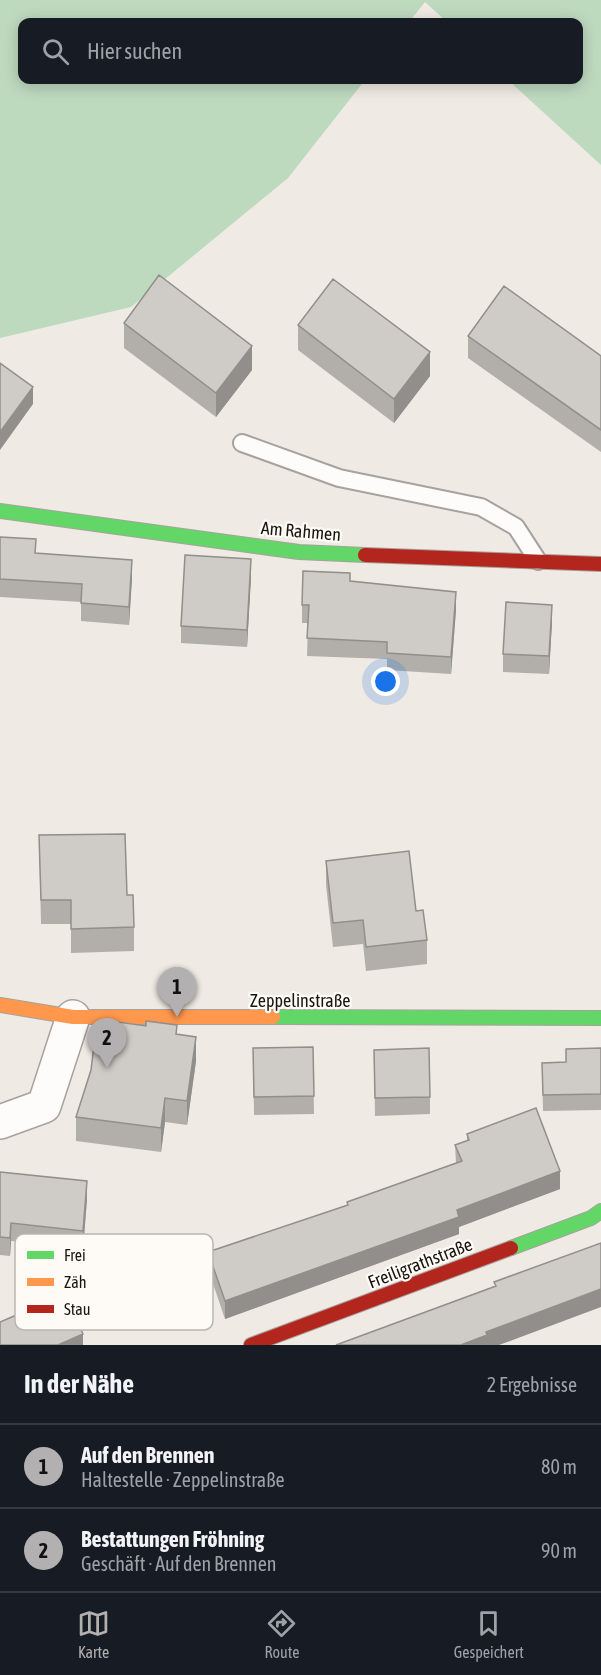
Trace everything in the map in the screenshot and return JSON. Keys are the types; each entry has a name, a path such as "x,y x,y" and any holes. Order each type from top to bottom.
{"street":[{"name":"Am Rahmen","path":"0,511 299,552 601,564"},
{"name":"Zeppelinstraße","path":"0,1005 73,1017 601,1018"},
{"path":"0,1122 44,1106 73,1017"},
{"name":"Freiligrathstraße","path":"251,1345 591,1218 601,1211"}],"lane":[{"path":"242,443 339,478 481,507 516,527 538,561"}],"green space":[{"path":"0,0 601,0 601,165 512,84 583,84 583,18 443,18 425,2 412,18 18,18 18,84 362,84 288,178 131,307 0,338"}],"building":[{"path":"159,275 252,346 216,393 124,323"},
{"path":"333,279 430,352 394,399 298,325"},
{"path":"504,286 601,356 601,430 468,336"},
{"path":"0,363 33,387 0,432"},
{"path":"0,537 36,539 35,553 132,560 129,607 81,603 82,584 0,579"},
{"path":"185,555 251,559 247,630 181,626"},
{"path":"303,571 350,573 350,581 456,592 451,657 387,653 387,642 307,638 309,605 302,605"},
{"path":"506,602 552,605 549,656 503,654"},
{"path":"125,834 127,895 133,895 134,927 71,929 71,900 41,900 39,835"},
{"path":"409,851 416,911 423,910 427,940 366,947 363,920 333,923 326,861"},
{"path":"146,1021 177,1025 176,1034 196,1037 187,1101 165,1098 161,1128 76,1117 91,1070 96,1029 117,1032 118,1022 146,1026"},
{"path":"313,1047 314,1096 254,1097 253,1048"},
{"path":"429,1048 430,1097 375,1098 374,1050"},
{"path":"601,1048 601,1094 543,1095 542,1063 566,1062 566,1049"},
{"path":"536,1108 560,1171 457,1210 459,1217 225,1301 213,1266 213,1250 348,1205 347,1202 462,1161 455,1145 469,1140 467,1134"},
{"path":"0,1172 87,1181 83,1231 11,1223 10,1238 0,1237"},
{"path":"601,1243 601,1289 486,1332 487,1335 461,1345 336,1345 496,1286 494,1282"},
{"path":"15,1316 15,1330 81,1330 83,1334 58,1345 0,1345 0,1322"}],"traffic: fast":[{"path":"0,511 299,552 365,555"},
{"path":"273,1017 601,1018"},
{"path":"511,1248 591,1218 601,1211"}],"traffic: slow":[{"path":"0,1005 73,1017 273,1017"}],"traffic: jam":[{"path":"365,555 601,564"},
{"path":"251,1345 511,1248"}],"place":[{"name":"Auf den Brennen","path":"177,1017"},
{"name":"Bestattungen Fröhning","path":"107,1068"}]}
